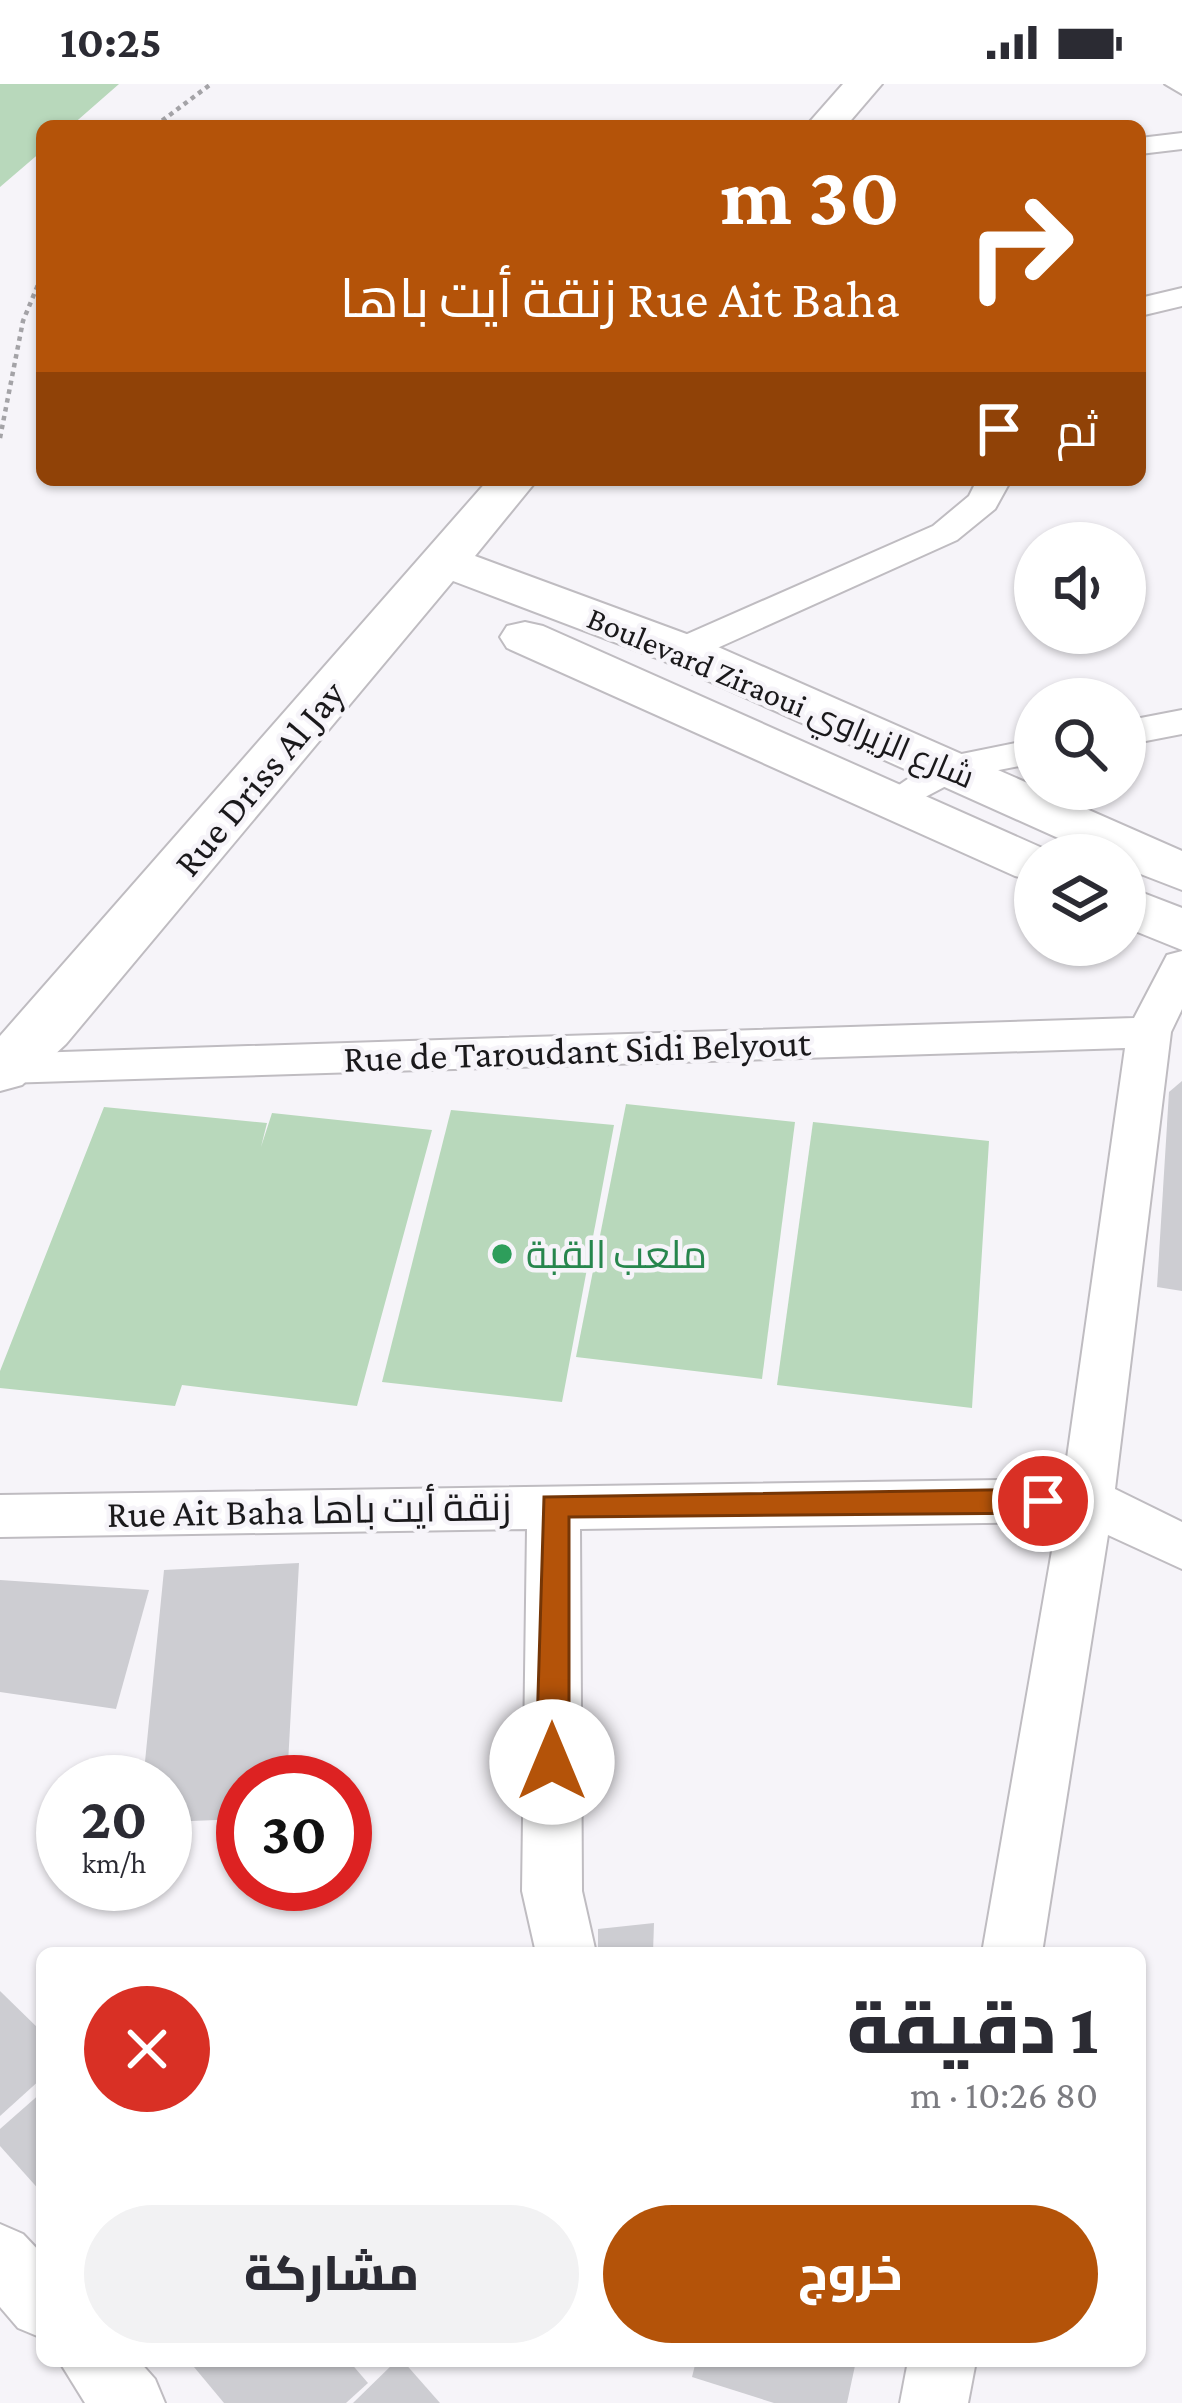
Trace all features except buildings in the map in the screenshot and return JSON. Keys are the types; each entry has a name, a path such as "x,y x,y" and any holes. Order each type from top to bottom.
{"street":[{"path":"831,120 863,84"},
{"path":"1146,145 1182,141"},
{"path":"1146,306 1182,297"},
{"name":"Rue Driss Al Jay","path":"2,1069 45,1030 508,486"},
{"path":"682,650 945,533 983,502 991,486"},
{"name":"Boulevard Ziraoui شارع الزيراوي","path":"428,577 682,650 1182,872"},
{"name":"Boulevard Ziraoui شارع الزيراوي","path":"428,577 563,652 1014,853"},
{"path":"1146,729 1182,722"},
{"path":"897,800 951,767 1014,755"},
{"path":"1146,914 1182,931"},
{"path":"1013,1947 1088,1500 1149,1032 1182,965"},
{"name":"Rue de Taroudant Sidi Belyout","path":"2,1069 1149,1032"},
{"name":"Rue Ait Baha زنقة أيت باها","path":"0,1516 1088,1500 1182,1547"},
{"path":"554,1505 551,1891 565,1947"},
{"path":"0,2257 36,2297"},
{"path":"98,2367 131,2403"},
{"path":"934,2403 941,2367"}],"path":[{"path":"163,120 211,84"},
{"path":"0,438 23,321 36,290"}],"green space":[{"path":"0,84 119,84 78,120 36,120 36,156 0,187"},
{"path":"626,1104 795,1122 762,1379 576,1357"},
{"path":"104,1107 267,1123 261,1147 272,1113 432,1130 357,1406 182,1385 175,1406 0,1388 0,1371"},
{"name":"ملعب القبة","path":"451,1110 614,1125 562,1402 382,1382"},
{"path":"813,1122 989,1141 972,1408 777,1385"}],"place":[{"name":"ملعب القبة","path":"502,1254"}],"route":[{"path":"552,1762 554,1505 1043,1501"}]}
